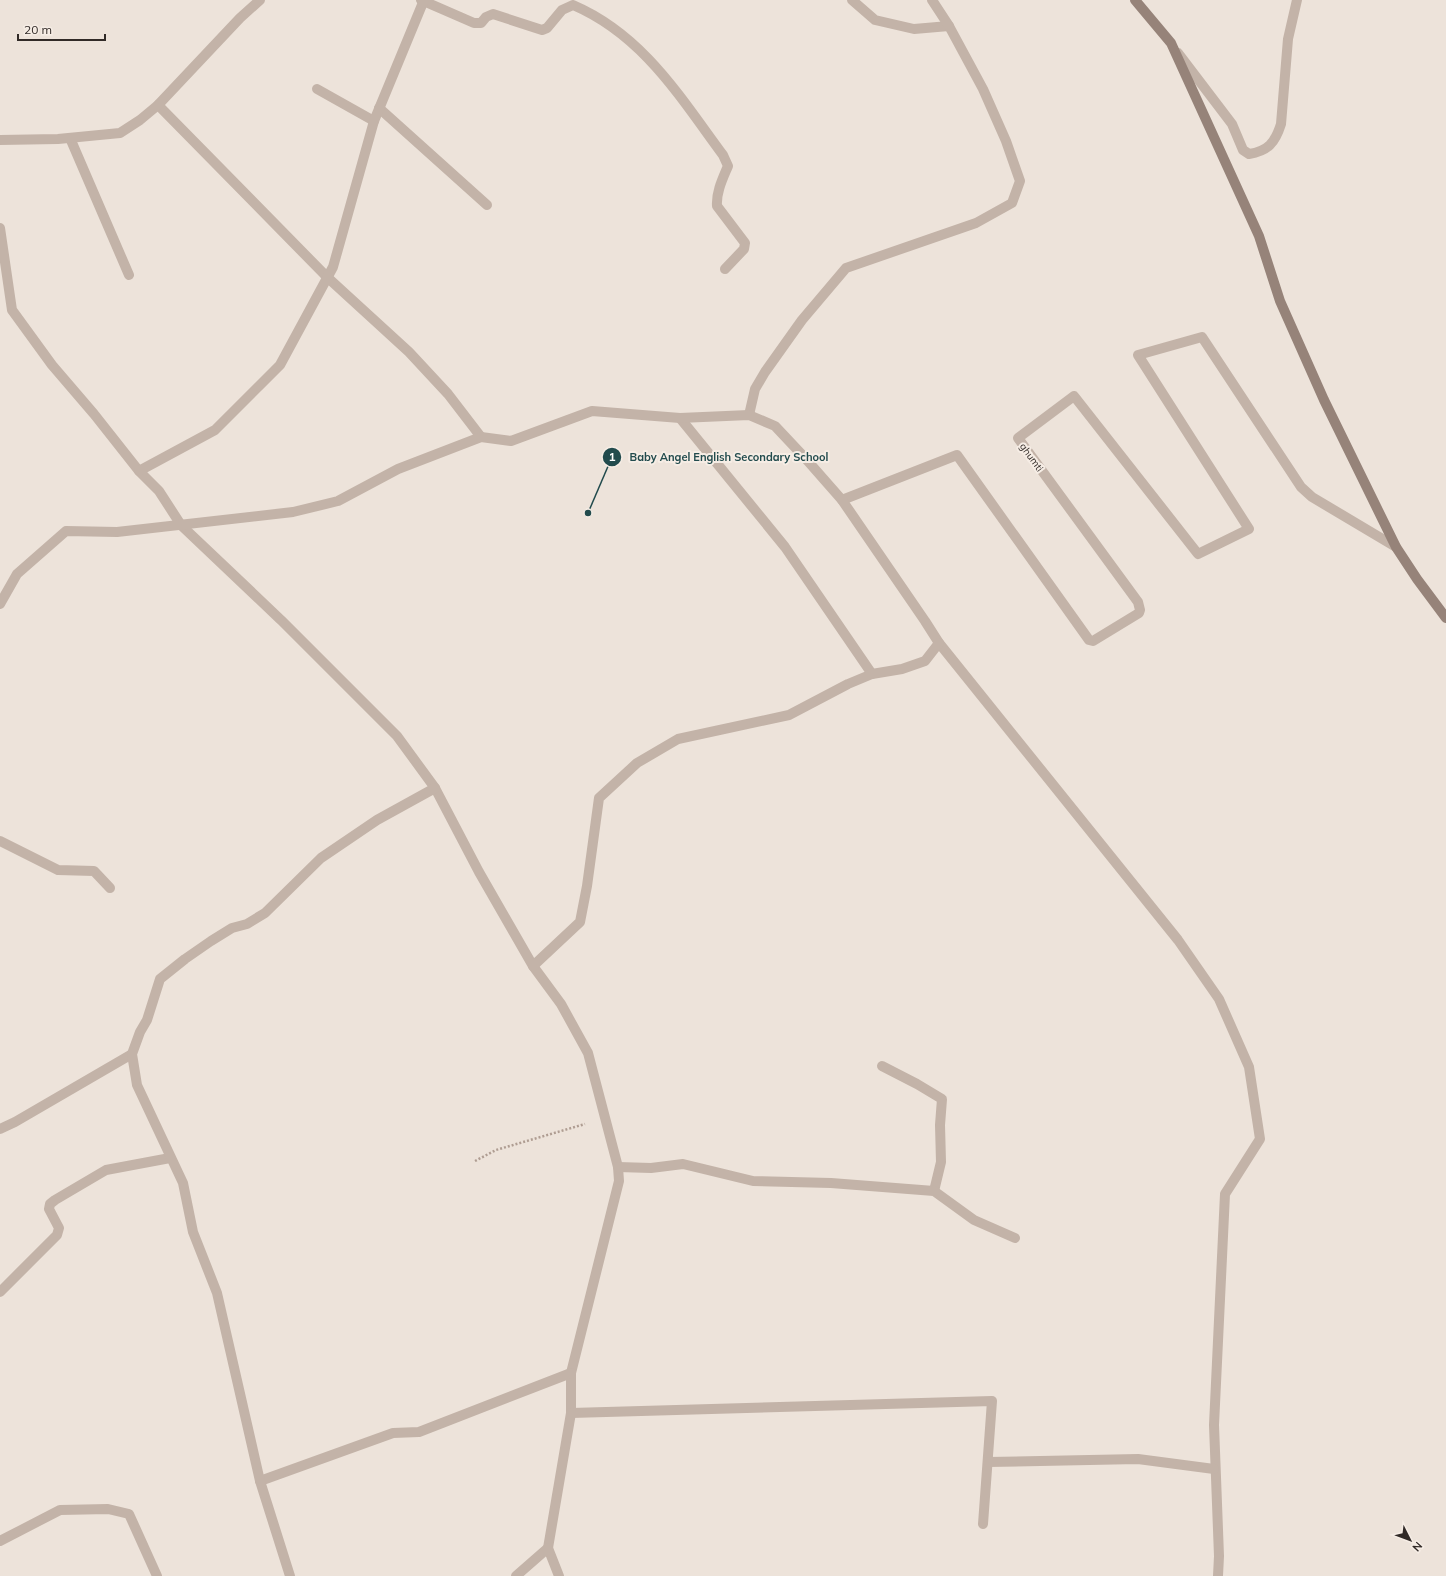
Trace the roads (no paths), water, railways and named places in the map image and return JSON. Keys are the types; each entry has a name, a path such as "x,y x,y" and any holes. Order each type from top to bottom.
{"street":[{"path":"0,140 70,138 120,134 158,105 240,18 260,0"},
{"path":"852,0 875,20 914,29 949,26"},
{"path":"749,415 754,389 765,372 802,320 846,268 976,224 1012,203 1020,181 1006,141 983,89 949,26 932,0"},
{"path":"1136,0 1171,43 1232,124 1243,150 1249,154 1260,152 1271,145 1277,137 1281,124 1288,39 1297,0"},
{"path":"139,471 215,430 280,365 333,267 374,121 423,1 474,23 481,23 486,17 493,14 542,30 547,28 562,10 573,5 584,10 624,35 658,68 723,155 728,166 720,188 717,206 745,243 744,249 725,269"},
{"path":"1171,43 1259,236 1280,301 1324,400 1396,548 1446,618"},
{"path":"317,89 374,121"},
{"path":"158,105 327,277 409,352 448,394 481,437"},
{"path":"379,108 487,205"},
{"path":"70,138 129,274"},
{"path":"0,228 12,310 52,364 139,471 159,491 181,525 281,620 397,736 435,788 479,872 533,966 561,1004 588,1053 618,1167 619,1181 571,1374 571,1413 548,1548 559,1576"},
{"name":"ghumti","path":"842,500 957,455 1089,640 1093,641 1139,613 1140,606 1018,438 1074,396 1198,554 1249,529 1138,355 1202,337 1301,487 1312,497 1396,548"},
{"path":"0,604 17,574 66,531 118,532 293,512 338,501 398,469 481,437 511,441 592,411 680,418 749,415 775,426 842,500 925,621 938,643 1178,940 1219,999 1249,1068 1260,1139 1225,1194 1214,1425 1214,1469 1219,1556 1218,1576"},
{"path":"680,418 785,548 872,674"},
{"path":"533,966 580,922 588,886 599,798 637,763 678,739 789,715 848,684 872,674 902,668 925,661 938,643"},
{"path":"290,1576 260,1481 217,1293 193,1232 183,1183 137,1085 132,1054 140,1032 147,1020 160,979 210,941 232,928 247,924 265,913 322,858 377,820 435,788"},
{"path":"0,841 58,870 94,871 110,888"},
{"path":"0,1129 15,1122 132,1054"},
{"path":"882,1066 942,1098 940,1125 941,1162 934,1191"},
{"path":"0,1292 57,1235 59,1228 48,1209 50,1204 106,1170 170,1158"},
{"path":"618,1167 651,1168 684,1164 753,1181 831,1182 934,1191 974,1220 1015,1238"},
{"path":"260,1481 393,1433 418,1432 571,1374"},
{"path":"571,1413 992,1401 983,1524"},
{"path":"988,1462 1138,1459 1214,1469"},
{"path":"0,1541 60,1510 108,1509 129,1514 157,1576"},
{"path":"516,1576 548,1548"}],"place":[{"name":"Baby Angel English Secondary School","path":"588,513"}]}
